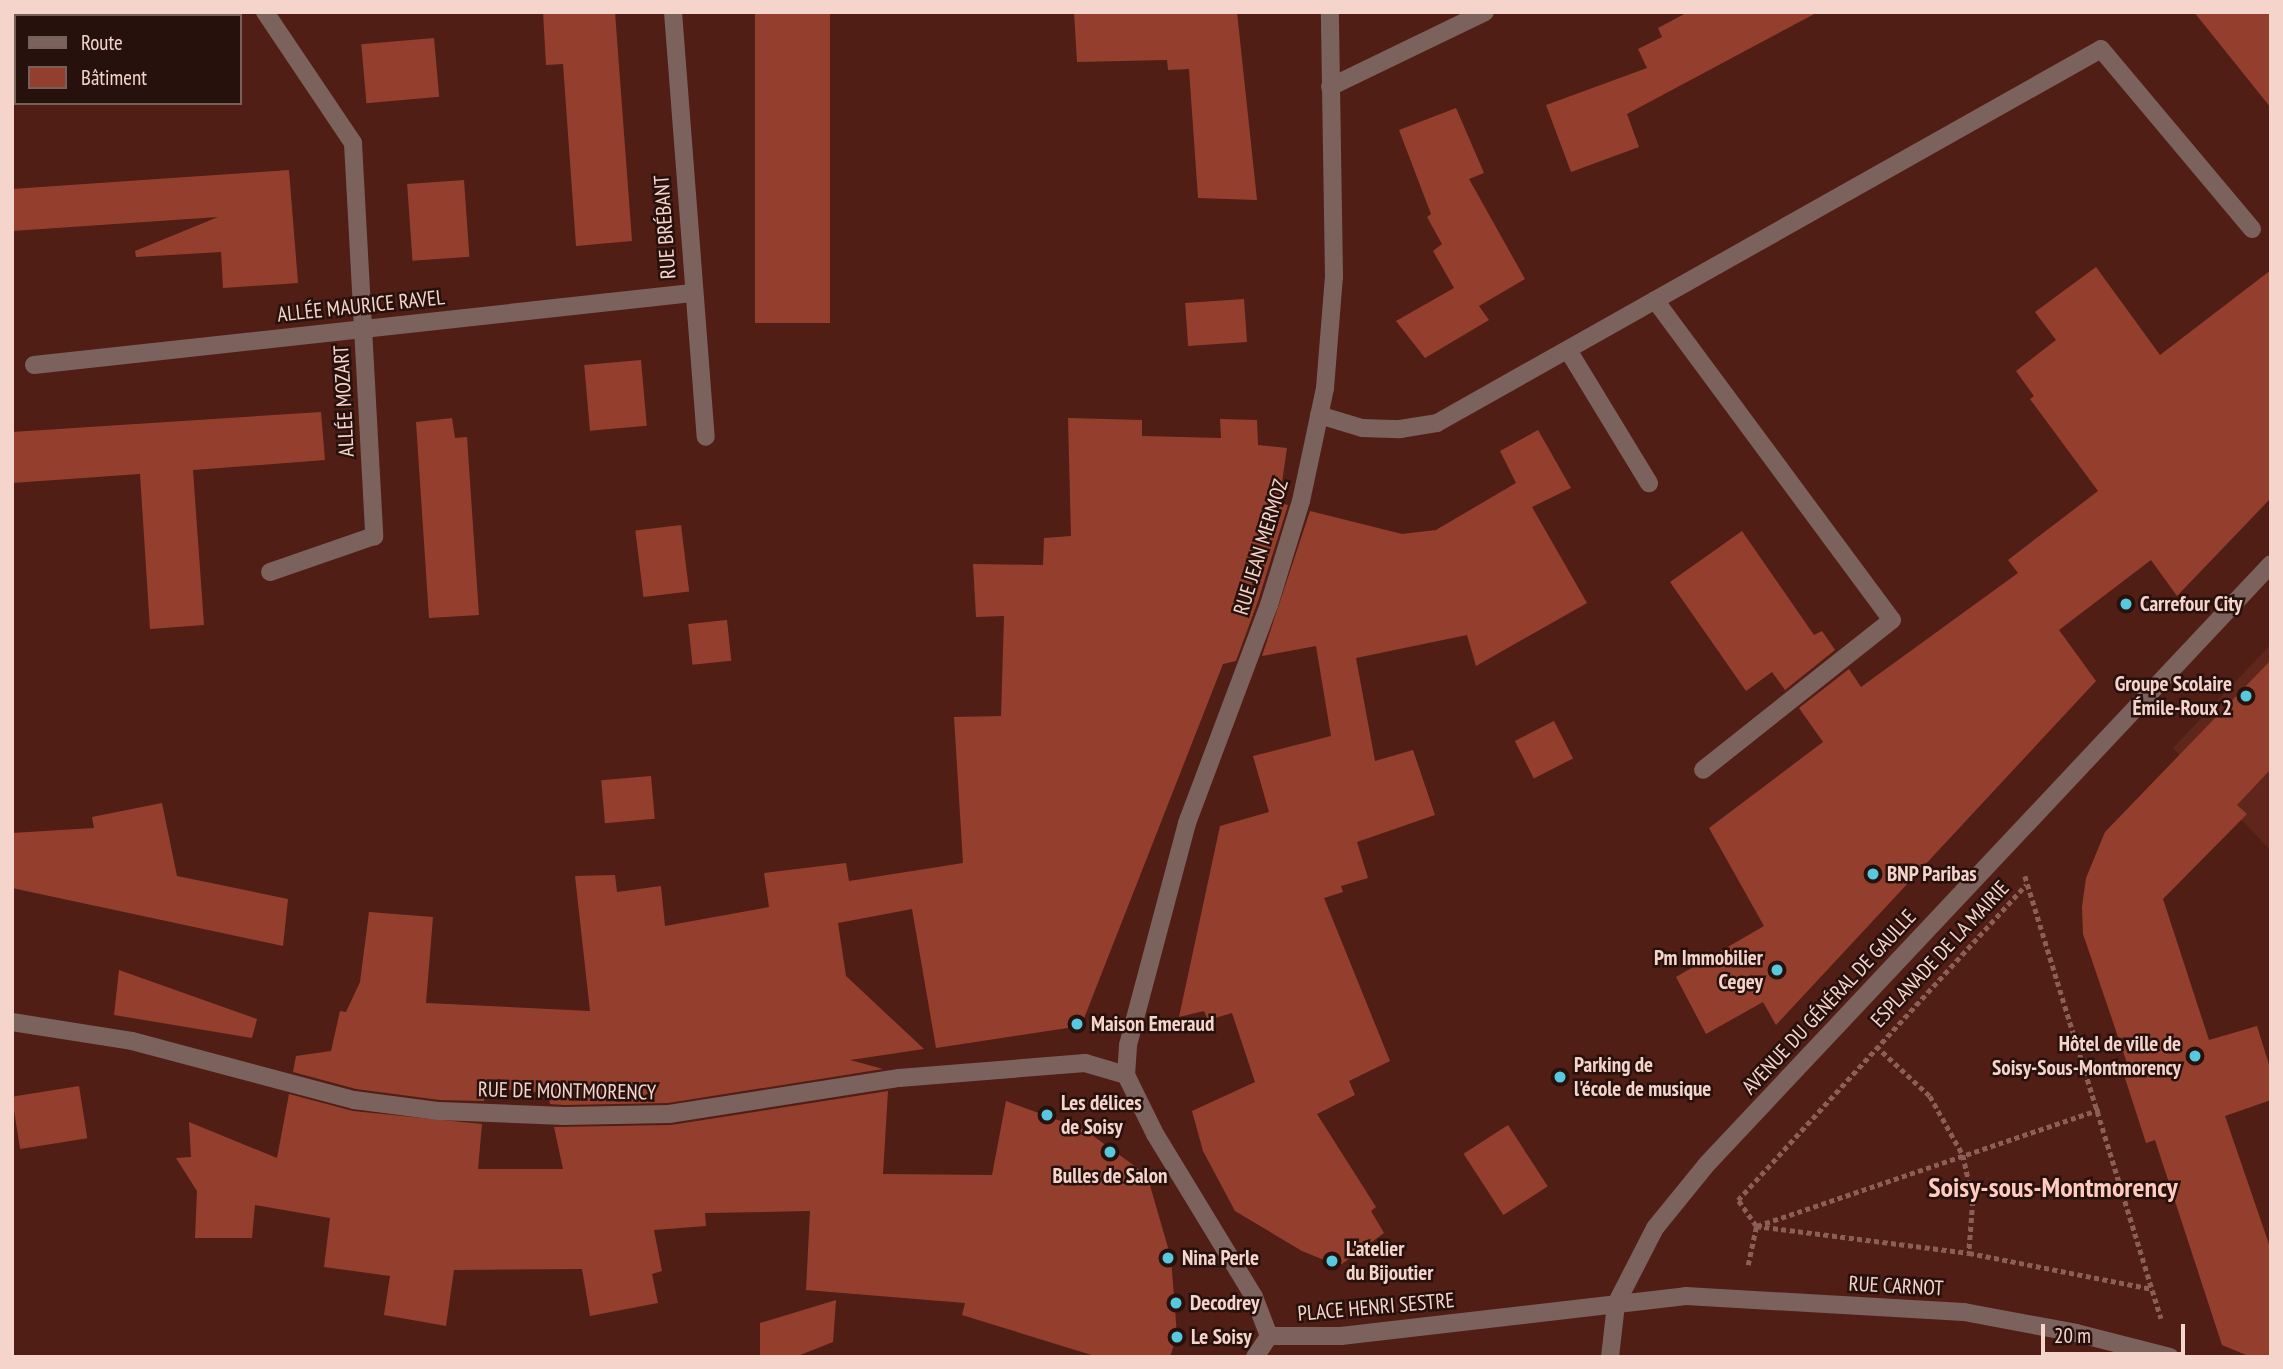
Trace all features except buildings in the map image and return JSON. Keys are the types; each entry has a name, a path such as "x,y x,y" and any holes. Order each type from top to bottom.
{"street":[{"name":"ALLÉE MOZART","path":"265,12 354,143 374,536 270,572"},
{"name":"RUE BRÉBANT","path":"673,12 692,293 706,437"},
{"name":"RUE JEAN MERMOZ","path":"1126,1075 1128,1045 1187,822 1273,592 1301,501 1319,415 1334,277 1330,12"},
{"path":"1330,87 1485,12"},
{"path":"1319,415 1362,428 1400,429 1437,424 2101,49 2252,229"},
{"name":"ALLÉE MAURICE RAVEL","path":"34,365 692,293"},
{"path":"1656,300 1892,620 1703,770"},
{"path":"1568,349 1649,483"},
{"name":"AVENUE DU GÉNÉRAL DE GAULLE","path":"1616,1304 1655,1228 1707,1164 2271,564"},
{"name":"RUE DE MONTMORENCY","path":"12,1022 82,1030 354,1100 439,1111 564,1116 669,1114 900,1078 1085,1063 1126,1075"},
{"name":"PLACE HENRI SESTRE","path":"1126,1075 1155,1135 1254,1297 1269,1336 1341,1336 1616,1304"},
{"name":"RUE CARNOT","path":"1616,1304 1654,1297 1964,1312 2132,1352 2170,1357"},
{"path":"1610,1357 1616,1304"},
{"path":"1255,1357 1269,1336"}],"path":[{"name":"ESPLANADE DE LA MAIRIE","path":"2019,833 2026,884 2100,1109 2162,1323"},
{"name":"ESPLANADE DE LA MAIRIE","path":"1756,1226 1738,1200 2026,884"},
{"name":"ESPLANADE DE LA MAIRIE","path":"1876,1046 1930,1096 1963,1155 1973,1201 1969,1253"},
{"path":"1756,1226 2100,1109"},
{"path":"1756,1226 1969,1253 2152,1289"},
{"path":"1741,1301 1756,1226"}],"shaded area":[{"name":"Groupe Scolaire Émile-Roux 2","path":"2271,644 2271,851 2173,748"}],"place":[{"name":"Carrefour City","path":"2126,604"},
{"name":"Groupe Scolaire Émile-Roux 2","path":"2246,696"},
{"name":"BNP Paribas","path":"1873,874"},
{"name":"Pm Immobilier Cegey","path":"1777,970"},
{"name":"Maison Emeraud","path":"1077,1024"},
{"name":"Hôtel de ville de Soisy-Sous-Montmorency","path":"2195,1056"},
{"name":"Parking de l'école de musique","path":"1560,1077"},
{"name":"Les délices de Soisy","path":"1047,1115"},
{"name":"Bulles de Salon","path":"1110,1152"},
{"name":"Nina Perle","path":"1168,1258"},
{"name":"L'atelier du Bijoutier","path":"1332,1261"},
{"name":"Decodrey","path":"1176,1303"},
{"name":"Le Soisy","path":"1177,1337"}],"district":[{"name":"Soisy-sous-Montmorency","path":"2053,1187"}]}
